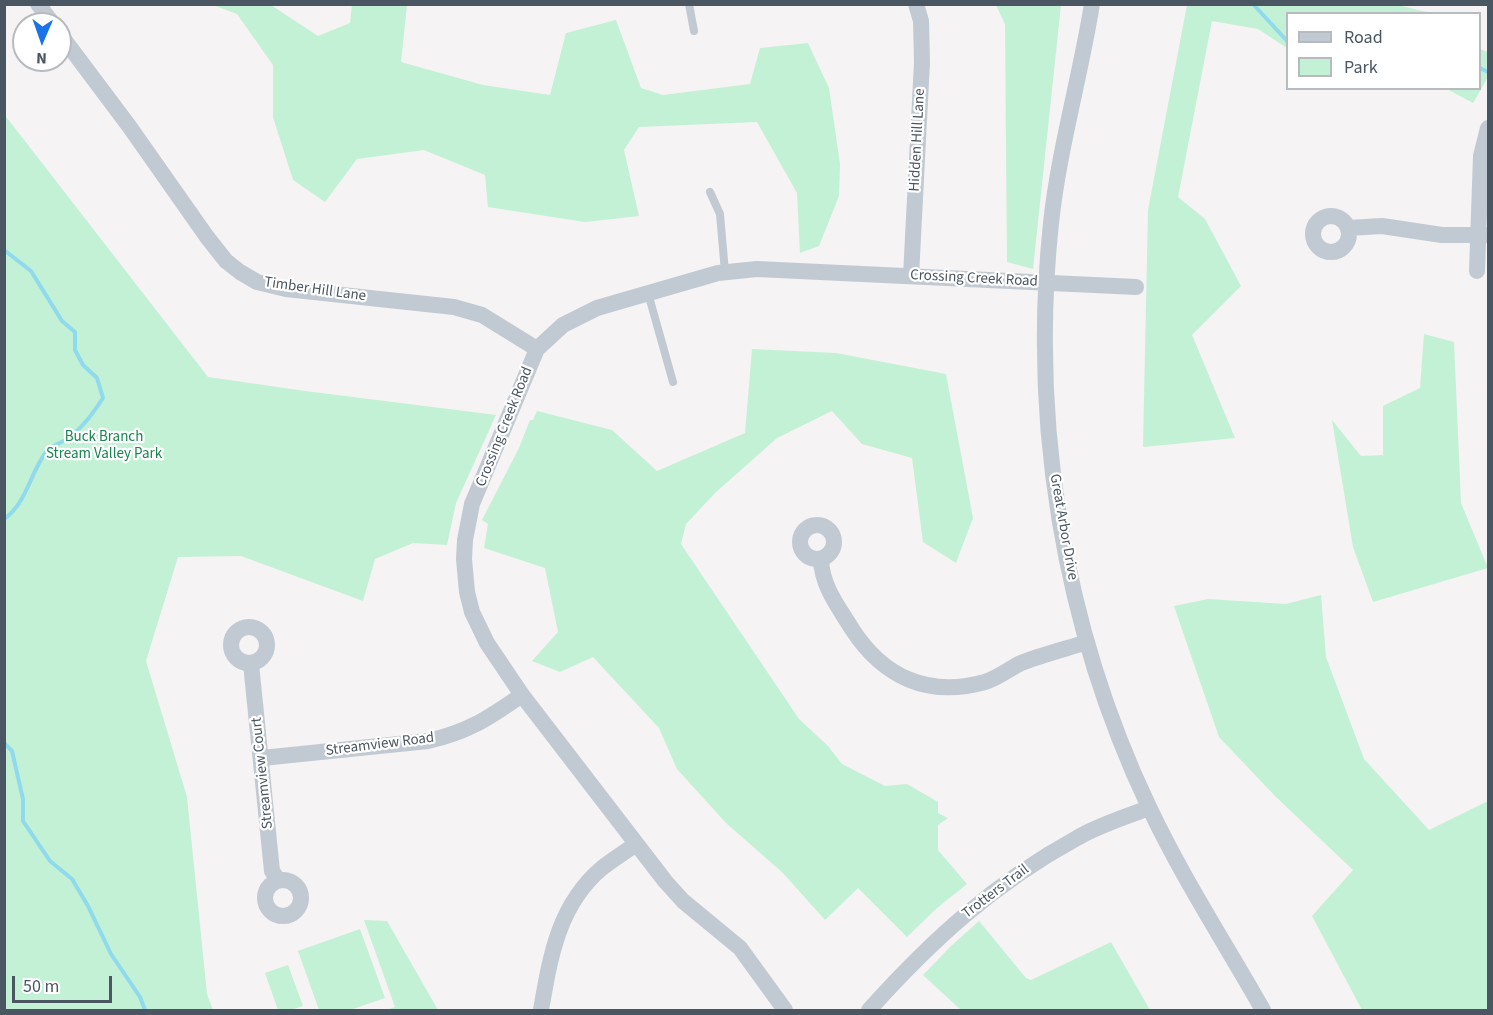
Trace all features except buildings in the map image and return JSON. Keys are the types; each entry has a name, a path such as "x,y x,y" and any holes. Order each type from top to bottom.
{"street":[{"name":"Hidden Hill Lane","path":"911,276 922,62 922,28 916,4"},
{"name":"Great Arbor Drive","path":"1092,4 1056,186 1046,283 1045,346 1050,452 1065,553 1087,642 1119,737 1149,808 1263,1011"},
{"name":"Timber Hill Lane","path":"72,50 207,237 226,261 240,272 257,282 286,289 454,307 482,315 537,349"},
{"path":"1477,271 1483,235 1481,156 1488,128"},
{"path":"1348,228 1382,225 1442,236 1483,235"},
{"name":"Crossing Creek Road","path":"785,1011 740,948 683,901 636,844 522,695 487,644 476,621 467,592 464,550 472,504 537,349 563,325 579,316 648,292 725,272 757,269 1136,287"},
{"path":"820,559 822,574 828,590 863,646 894,673 914,682 935,688 959,688 987,681 1021,663 1087,642"},
{"name":"Streamview Court","path":"251,664 273,871 278,880"},
{"name":"Streamview Road","path":"262,758 428,741 453,735 477,725 522,695"},
{"name":"Trotters Trail","path":"869,1011 914,961 952,925 997,889 1079,837 1149,808"},
{"path":"541,1011 551,954 570,906 583,887 602,868 636,844"}],"lane":[{"path":"689,4 694,31"},
{"path":"710,192 720,214 725,272"},
{"path":"648,292 674,382"}],"green space":[{"path":"213,5 271,5 318,36 350,23 352,5 407,5 401,62 483,85 550,95 566,33 616,20 641,88 663,95 750,84 760,48 808,43 829,88 840,164 839,196 819,246 800,253 797,193 757,122 639,127 624,150 639,216 585,222 488,207 485,175 424,150 357,159 325,202 293,180 273,117 273,65 237,14"},
{"path":"996,5 1061,5 1033,269 1007,262 1005,24"},
{"path":"1187,5 1397,5 1427,12 1286,12 1286,47 1258,29 1212,21 1178,197 1205,219 1241,286 1192,335 1235,438 1143,447 1148,210"},
{"path":"1481,49 1488,52 1488,77 1481,89"},
{"path":"1449,90 1480,90 1473,103"},
{"name":"Buck Branch Stream Valley Park","path":"4,114 208,377 496,415 456,503 447,545 413,543 375,559 363,601 241,556 178,557 146,661 187,797 207,994 213,1010 5,1010"},
{"path":"1424,334 1454,342 1461,503 1488,568 1373,602 1353,547 1332,420 1361,456 1383,455 1383,406 1420,388"},
{"path":"752,349 836,353 946,374 973,518 956,563 923,542 912,458 862,444 832,411 777,438 715,493 686,524 681,544 799,719 828,746 842,764 885,786 907,784 938,802 938,813 948,818 938,825 938,850 967,884 937,908 907,937 858,888 825,920 783,873 726,823 677,769 659,728 593,657 560,672 532,661 558,632 545,568 484,548 488,524 482,520 519,448 530,420 533,420 537,411 612,430 657,471 745,433"},
{"path":"1321,595 1326,657 1364,759 1429,830 1488,801 1488,1010 1362,1010 1312,916 1353,870 1275,796 1219,737 1174,606 1208,599 1286,604"},
{"path":"364,920 387,921 438,1010 386,1010 395,1007"},
{"path":"979,921 1026,978 1031,980 1111,942 1150,1010 961,1010 923,975"},
{"path":"360,929 385,998 350,1010 319,1010 298,951"},
{"path":"288,965 303,1006 291,1010 278,1010 265,973"}],"waterway":[{"path":"1253,4 1286,40"},
{"path":"1481,68 1488,72"},
{"path":"4,250 31,271 62,321 75,332 75,350 83,365 97,378 103,398 75,433 46,452 18,505 4,519"},
{"path":"4,743 12,751 23,799 23,821 50,861 72,879 111,954 140,997 145,1010"}]}
